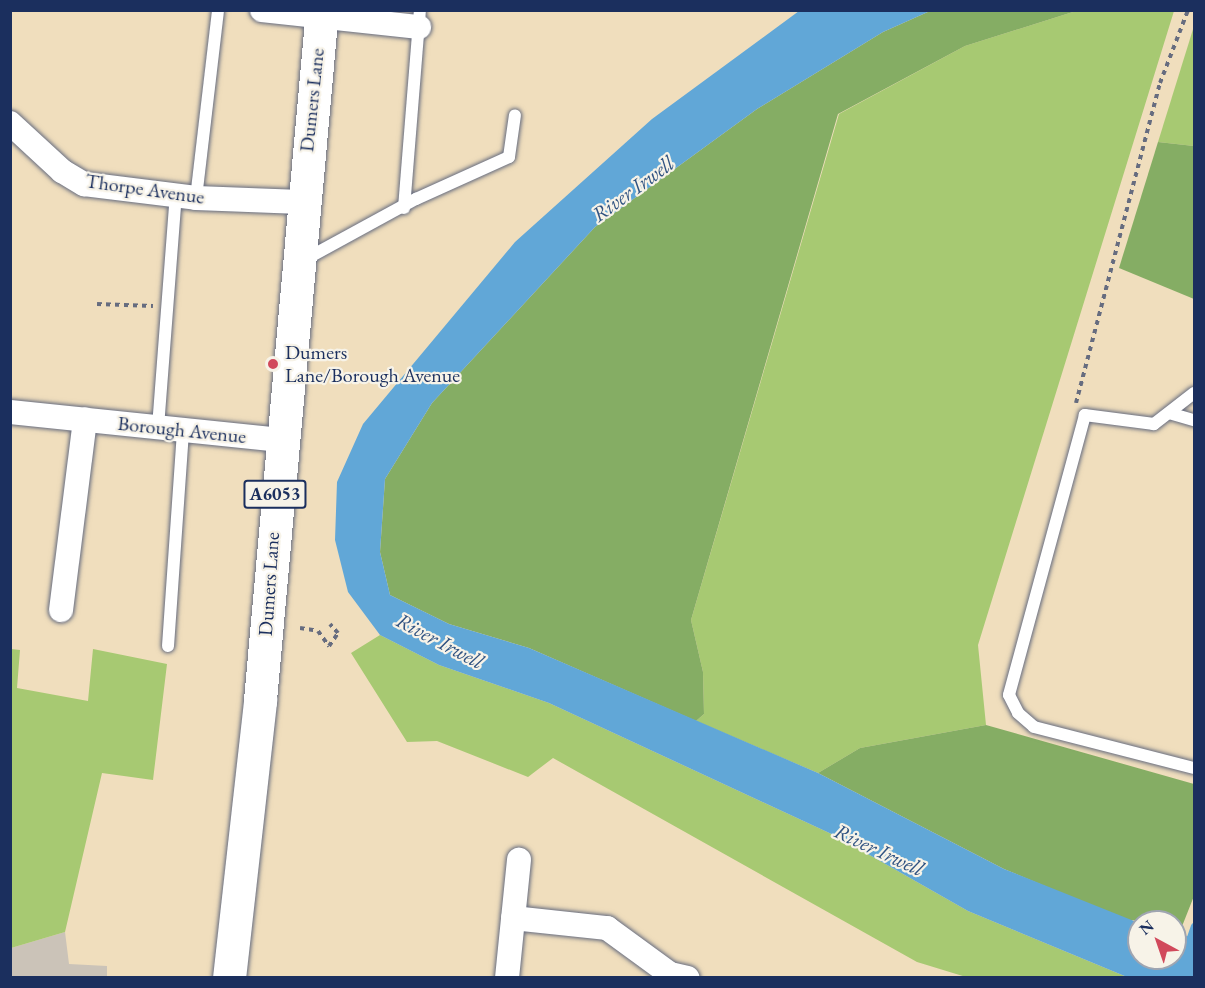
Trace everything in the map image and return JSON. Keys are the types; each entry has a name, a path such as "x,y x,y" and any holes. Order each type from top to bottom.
{"main road":[{"name":"Dumers Lane","path":"229,978 260,700 279,440 321,14"}],"street":[{"path":"262,10 420,19"},
{"name":"Thorpe Avenue","path":"10,123 62,171 84,184 186,196 301,202"},
{"name":"Borough Avenue","path":"10,412 279,440"},
{"path":"61,610 85,420"},
{"path":"507,978 519,860"},
{"path":"513,918 607,928 670,974 688,978"}],"lane":[{"path":"158,427 167,307 218,10"},
{"path":"404,208 420,19"},
{"path":"298,263 404,208 509,158 515,116"},
{"path":"1194,393 1154,424 1085,416 1009,695 1018,713 1034,727 1194,768"},
{"path":"1168,413 1194,420"},
{"path":"168,646 183,430"}],"path":[{"path":"1085,416 1074,400 1160,83 1188,10"},
{"path":"97,304 167,307"},
{"path":"300,628 318,631 329,646 338,633 330,624"}],"shaded area":[{"path":"65,932 69,964 107,966 107,977 11,978 11,948"}],"green space":[{"path":"930,11 1076,11 965,46 838,114 691,620 703,672 704,714 696,721 529,648 449,624 390,595 380,552 385,479 432,403 595,227 757,109 883,32"},
{"path":"1076,11 1174,11 978,645 986,725 860,748 818,773 696,721 704,714 703,672 691,620 839,114 965,46"},
{"path":"1194,26 1194,146 1158,142"},
{"path":"1158,142 1194,146 1194,299 1119,268"},
{"path":"380,635 439,665 549,703 838,837 968,911 1127,977 966,977 917,962 553,758 528,777 437,741 407,742 351,653"},
{"path":"11,649 20,650 17,688 88,701 93,649 167,664 153,780 102,773 65,932 11,948"},
{"path":"986,725 1194,784 1194,896 1187,914 1187,910 1127,910 1126,920 1004,869 818,773 860,748"}],"water":[{"name":"River Irwell","path":"799,11 930,11 883,32 757,109 595,227 432,403 385,479 380,552 390,595 449,624 529,648 818,773 1004,869 1127,918 1127,970 1187,970 1187,936 1194,938 1194,977 1127,977 968,911 838,837 549,703 439,665 380,635 348,592 335,540 337,482 363,424 515,242 652,119"}],"waterway":[{"path":"1188,943 1194,926"}],"place":[{"name":"Dumers Lane/Borough Avenue","path":"273,364"}]}
